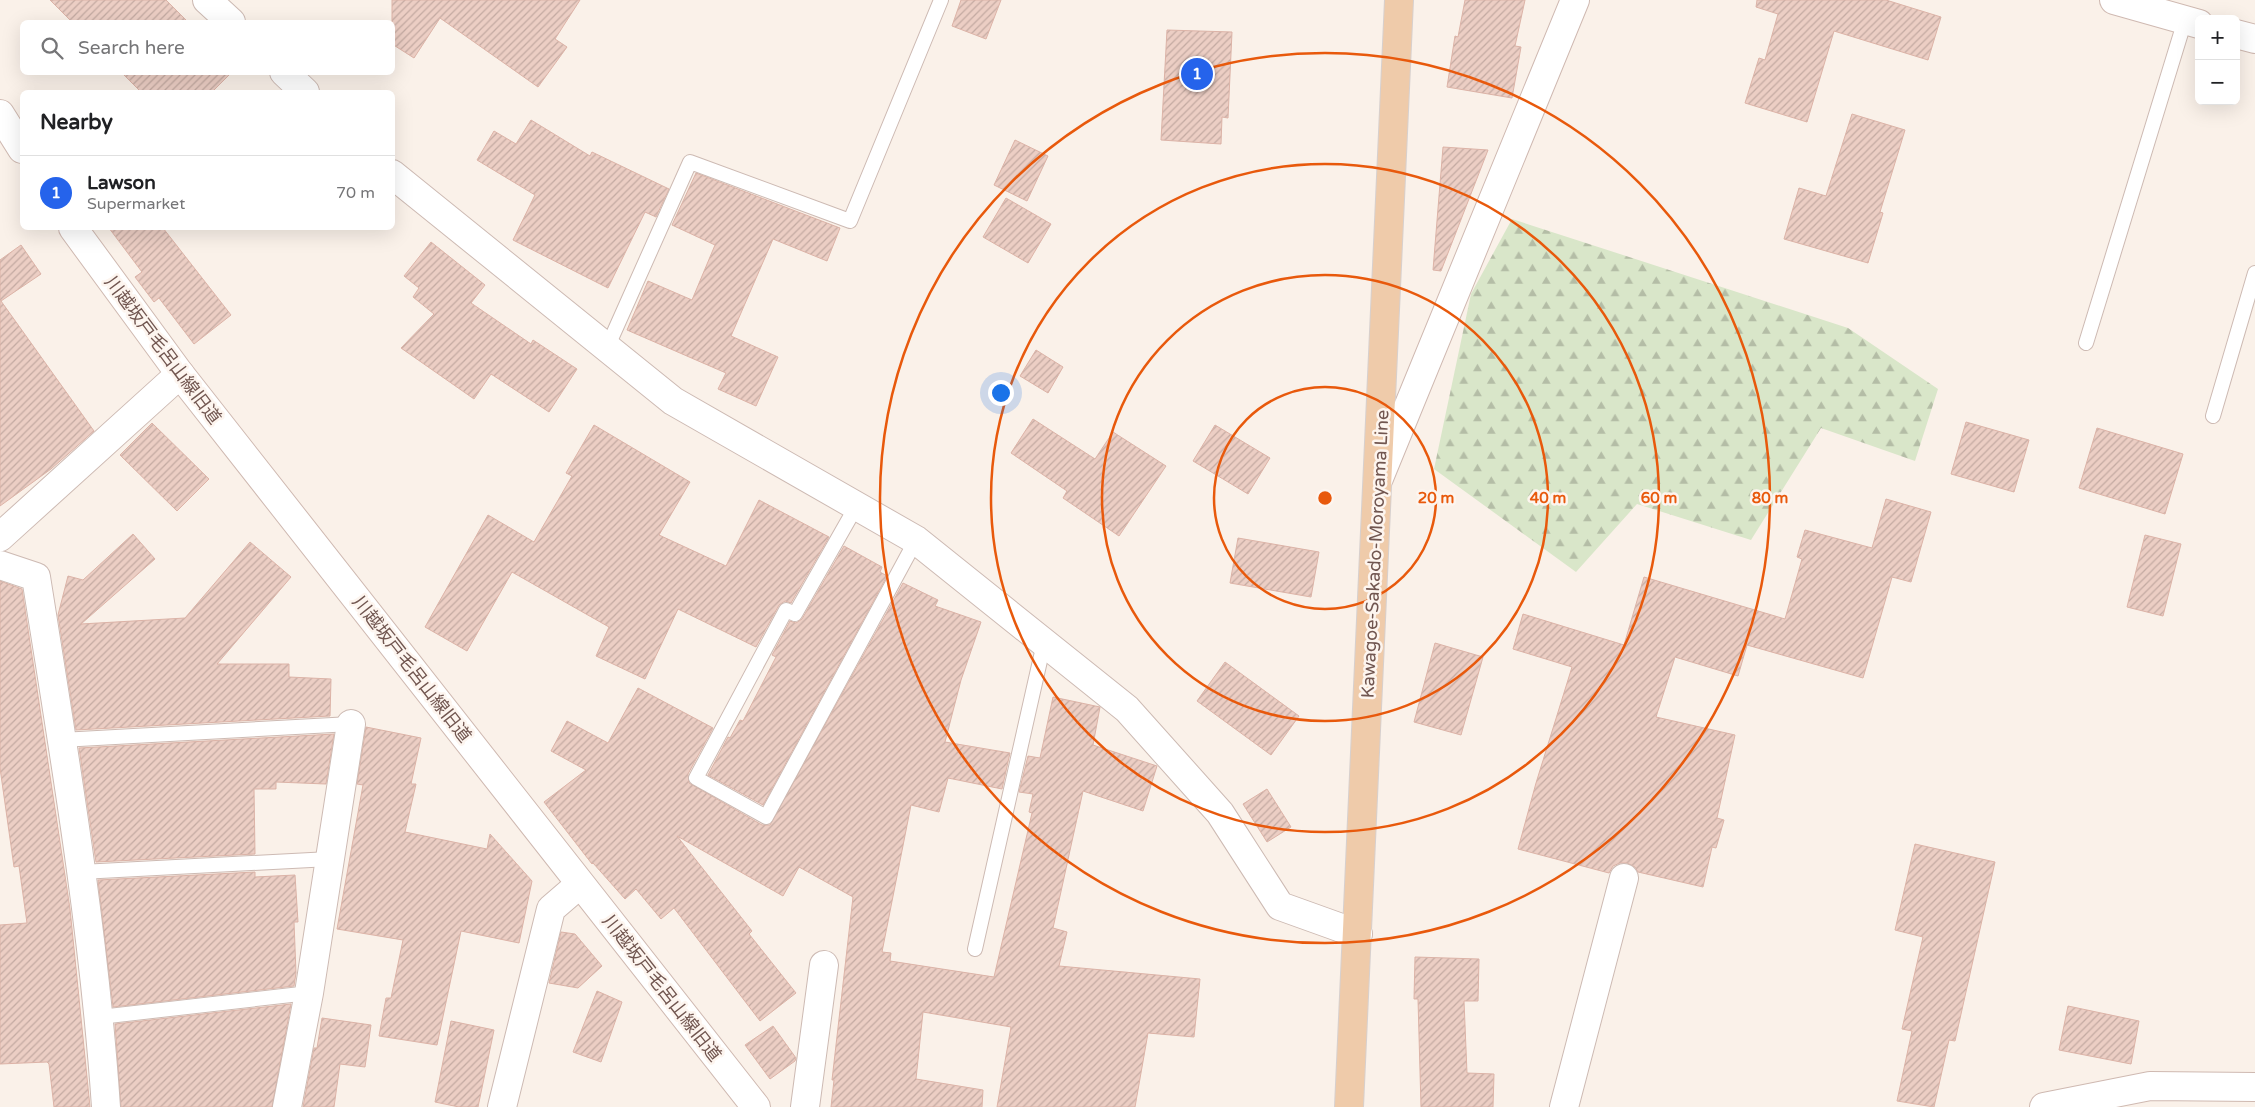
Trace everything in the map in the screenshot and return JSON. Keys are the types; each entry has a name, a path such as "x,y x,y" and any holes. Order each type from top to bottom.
{"main road":[{"name":"Kawagoe-Sakado-Moroyama Line","path":"1350,1107 1400,0"}],"street":[{"path":"207,0 229,20"},
{"path":"1379,478 1575,0"},
{"path":"2114,0 2192,22"},
{"path":"2240,35 2255,39"},
{"path":"287,75 303,90"},
{"path":"0,114 20,146"},
{"path":"395,176 672,401 916,540 1127,709 1220,813 1280,906 1358,934"},
{"name":"川越坂戸毛呂山線旧道","path":"74,230 180,374 756,1107"},
{"path":"0,537 180,374"},
{"path":"0,565 36,577 81,872 100,1017 106,1107"},
{"path":"287,1107 309,993 352,724"},
{"path":"1564,1107 1624,878"},
{"path":"502,1107 551,909 580,884"},
{"path":"805,1107 824,965"},
{"path":"2044,1107 2150,1086 2255,1087"}],"lane":[{"path":"607,348 690,162 850,221 941,0"},
{"path":"2086,343 2192,22"},
{"path":"2213,416 2255,273"},
{"path":"857,505 795,614 786,610 696,778 766,817 916,540"},
{"path":"975,949 1044,643"},
{"path":"62,740 352,724"},
{"path":"81,872 330,859"},
{"path":"100,1017 309,993"}],"green space":[{"path":"1512,219 1848,328 1938,389 1915,461 1821,428 1751,540 1637,504 1576,572 1434,469 1471,294"}],"building":[{"path":"50,0 166,0 186,20 70,20"},
{"path":"392,0 580,0 555,39 567,47 538,87 440,18 414,58 395,46 395,20 392,20"},
{"path":"961,0 1001,0 986,39 952,26"},
{"path":"1465,0 1525,0 1515,46 1521,47 1512,98 1447,87 1455,36 1458,37"},
{"path":"1757,0 1886,0 1941,17 1928,60 1834,31 1807,122 1745,103 1759,58 1765,60 1778,14 1756,7"},
{"path":"1167,30 1232,32 1228,118 1222,117 1221,144 1161,140"},
{"path":"124,75 229,75 214,90 139,90"},
{"path":"1852,114 1905,130 1880,212 1883,213 1868,263 1784,239 1799,188 1826,196"},
{"path":"531,120 590,156 592,152 669,189 656,217 645,212 608,288 513,240 535,195 477,160 494,131 516,144"},
{"path":"1015,140 1048,156 1027,201 994,185"},
{"path":"1443,147 1488,150 1441,271 1433,270"},
{"path":"696,173 840,228 827,261 773,239 731,336 778,357 756,406 718,389 726,373 627,330 648,281 692,300 715,245 672,225"},
{"path":"1006,198 1051,224 1028,263 983,237"},
{"path":"110,230 165,230 231,315 194,344 159,298 154,302 135,277 142,272"},
{"path":"431,242 485,285 471,303 531,344 533,340 577,369 549,412 491,374 474,399 401,348 434,314 413,297 419,288 404,276"},
{"path":"21,245 41,274 1,301 94,431 51,469 0,506 0,260"},
{"path":"1036,350 1063,367 1048,393 1020,376"},
{"path":"1033,419 1095,459 1113,432 1166,466 1119,536 1063,498 1067,491 1011,453"},
{"path":"1966,422 2029,440 2014,492 1951,474"},
{"path":"152,423 209,479 177,511 120,455"},
{"path":"594,425 690,482 659,535 726,566 759,500 829,537 791,603 785,601 779,605 756,647 678,609 645,679 596,656 609,627 512,572 467,651 425,627 488,515 534,542 572,476 566,473"},
{"path":"1215,425 1270,458 1248,494 1193,461"},
{"path":"2097,428 2183,454 2165,514 2079,488"},
{"path":"1886,499 1931,512 1911,582 1892,577 1863,678 1747,645 1738,676 1675,657 1656,717 1735,735 1717,818 1724,820 1716,848 1712,847 1703,887 1638,872 1635,867 1627,863 1613,866 1609,873 1518,849 1536,783 1572,667 1513,649 1523,614 1624,645 1644,577 1785,619 1802,559 1797,557 1805,530 1872,548"},
{"path":"133,534 155,559 81,624 185,618 250,542 291,577 217,664 289,664 289,677 331,679 330,716 76,730 58,615 68,576 83,580"},
{"path":"2145,535 2181,544 2163,616 2127,607"},
{"path":"1238,538 1319,552 1311,597 1230,583"},
{"path":"844,546 882,567 880,572 887,576 763,805 708,775 728,737 730,738 740,720 743,721 776,657 772,655 790,621 796,623 802,619"},
{"path":"0,581 22,589 70,909 90,1107 54,1107 49,1064 47,1062 0,1064 0,925 27,923 19,866 14,867 0,768"},
{"path":"903,583 938,600 935,606 981,622 961,680 945,742 1010,753 1002,789 948,778 939,812 911,805 882,952 891,953 890,961 994,977 1032,813 1029,812 1033,794 1019,792 1028,756 1040,758 1053,697 1100,707 1093,745 1157,766 1143,811 1083,791 1053,928 1067,932 1059,966 1200,979 1194,1037 1148,1033 1135,1107 997,1107 1011,1027 923,1012 916,1079 983,1090 982,1107 831,1107 834,1080 832,1080 853,897 799,867 783,896 677,836 752,931 749,934 796,993 760,1021 674,908 661,919 636,889 625,899 592,864 544,802 586,770 551,751 567,721 608,743 638,688 713,728 688,774 689,783 762,825 770,825"},
{"path":"1435,643 1483,657 1461,735 1414,722"},
{"path":"1225,662 1299,716 1271,755 1197,701"},
{"path":"366,727 421,738 411,784 416,784 405,832 487,849 490,834 532,881 519,943 461,931 437,1045 379,1036 386,998 391,998 403,940 337,929 363,785 357,784"},
{"path":"334,734 326,784 276,782 276,789 254,789 255,854 96,862 79,748"},
{"path":"1267,789 1291,827 1267,842 1243,804"},
{"path":"1915,844 1995,862 1955,1041 1949,1040 1934,1107 1897,1101 1912,1031 1902,1029 1923,937 1895,930"},
{"path":"255,872 255,877 295,875 298,922 294,922 296,973 294,986 113,1007 98,880"},
{"path":"561,932 575,934 602,966 578,988 549,983"},
{"path":"1415,957 1479,959 1478,1001 1464,1001 1467,1073 1494,1074 1493,1107 1421,1107 1418,999 1414,999"},
{"path":"597,991 622,1002 601,1062 573,1052"},
{"path":"291,1004 272,1107 121,1107 115,1024"},
{"path":"2068,1006 2139,1021 2131,1064 2059,1050"},
{"path":"322,1018 371,1025 365,1067 340,1064 334,1107 303,1107 314,1048 317,1048"},
{"path":"451,1021 494,1030 478,1107 459,1107 435,1102"},
{"path":"773,1026 796,1058 795,1061 770,1079 745,1045"}],"place":[{"name":"Lawson","path":"1197,74"}]}
